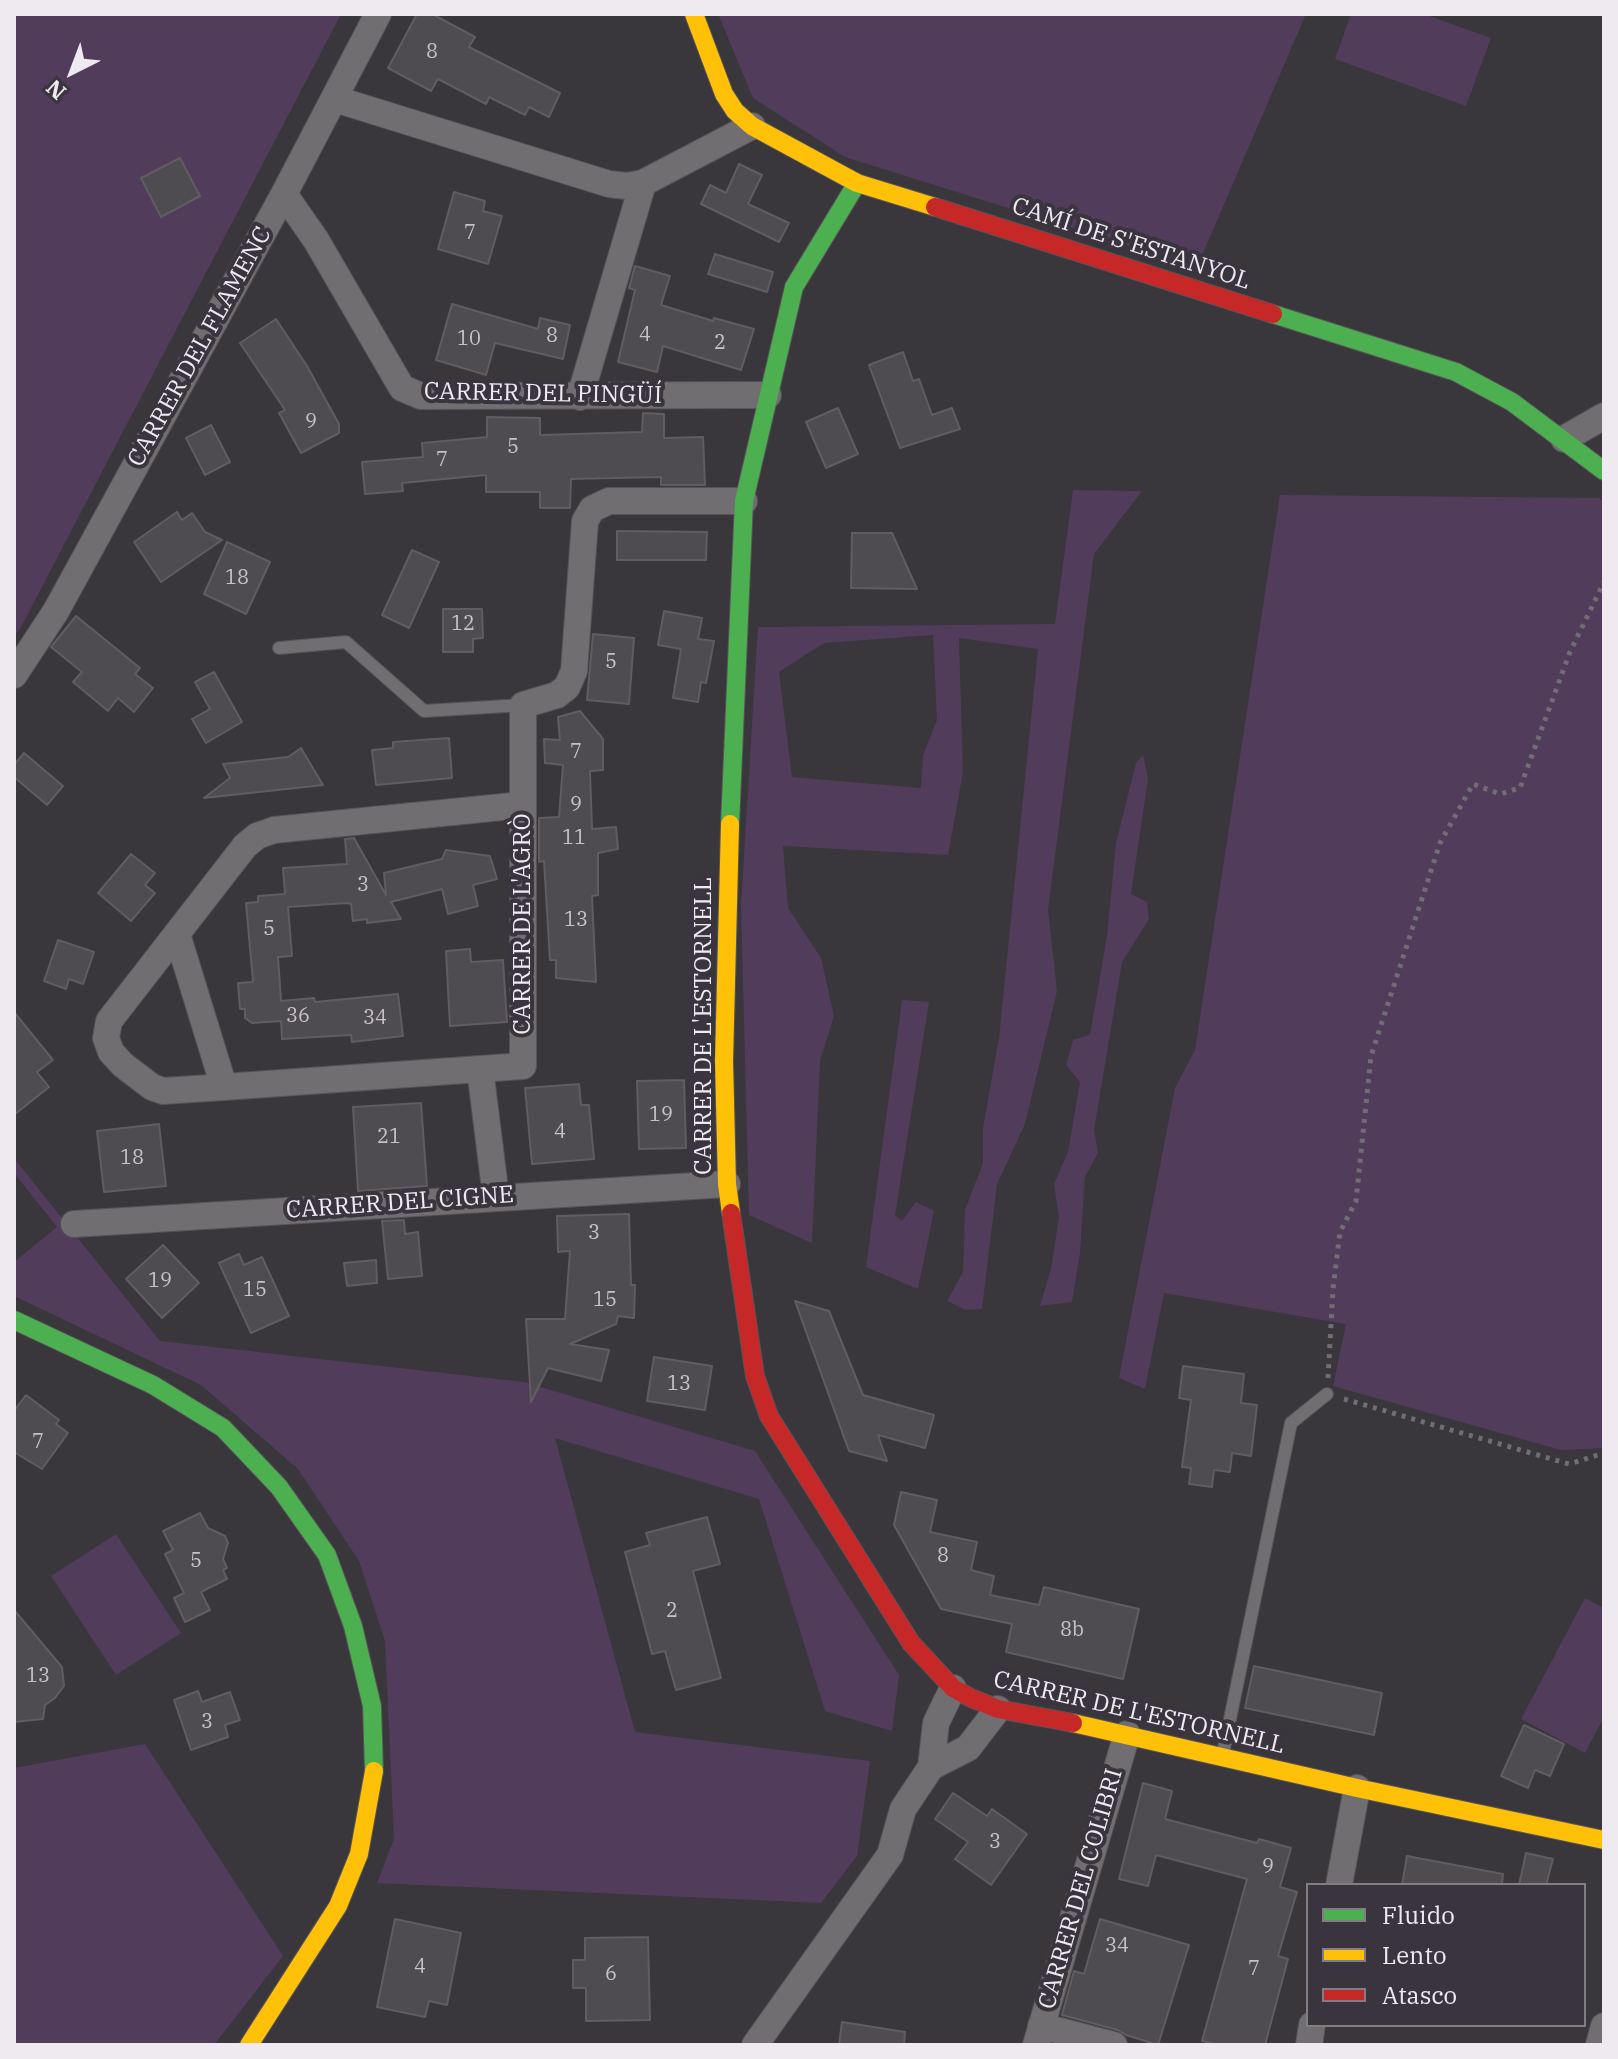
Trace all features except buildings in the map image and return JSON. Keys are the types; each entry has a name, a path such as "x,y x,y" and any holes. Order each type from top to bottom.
{"street":[{"name":"CARRER DEL FLAMENC","path":"14,675 56,611 284,194 378,14"},
{"name":"CAMÍ DE S'ESTANYOL","path":"694,14 724,94 735,111 752,126 857,183 1456,372 1512,402 1604,471"},
{"path":"335,99 609,184 627,186 643,183 752,126"},
{"path":"580,397 643,183"},
{"name":"CARRER DE L'ESTORNELL","path":"857,183 794,287 744,501 729,844 724,1061 727,1184 755,1376 769,1416 911,1643 953,1688 998,1709 1127,1734 1357,1788 1604,1840"},
{"name":"CARRER DEL PINGÜÍ","path":"284,194 316,240 402,388 421,396 768,395"},
{"path":"1564,439 1604,416"},
{"path":"523,705 557,695 567,687 574,671 585,521 592,509 609,501 744,501"},
{"name":"CARRER DE L'AGRÒ","path":"522,805 274,830 257,836 245,846 109,1021 106,1038 111,1052 152,1087 163,1091 523,1066 523,705"},
{"path":"177,934 224,1087"},
{"path":"480,1069 496,1197"},
{"name":"CARRER DEL CIGNE","path":"74,1224 727,1184"},
{"path":"14,1320 153,1385 223,1428 279,1487 327,1555 353,1626 372,1706 374,1775 359,1854 338,1906 249,2045"},
{"path":"755,2045 890,1855 903,1809 931,1767 936,1723 953,1688"},
{"path":"931,1767 968,1748 998,1709"},
{"name":"CARRER DEL COLIBRI","path":"1038,2035 1127,1734"},
{"path":"1339,1883 1357,1788"},
{"path":"1599,2045 1604,2026"},
{"path":"1038,2035 1114,2045"}],"lane":[{"path":"279,648 346,642 424,711 523,705"},
{"path":"1222,1756 1291,1423 1327,1394"}],"path":[{"path":"1604,582 1570,652 1520,788 1500,794 1473,784 1440,843 1371,1056 1356,1201 1340,1232 1336,1261 1327,1394 1569,1464 1604,1453"}],"shaded area":[{"path":"14,14 341,14 14,636"},
{"path":"718,14 1306,14 1197,267 845,157 753,98"},
{"path":"1351,14 1424,14 1491,38 1466,106 1335,59"},
{"path":"1073,490 1142,491 1094,554 1048,910 1057,991 1025,1124 997,1184 982,1309 966,1310 947,1301 963,1272 965,1210 983,1163 983,1128 999,1038 1038,649 959,638 963,772 948,855 783,846 788,908 821,958 834,1016 820,1061 812,1243 749,1215 741,905 758,627 1055,624","holes":["933,635 937,720 923,755 921,788 792,777 779,672 824,643"]},
{"path":"1280,495 1599,498 1604,502 1604,1448 1561,1450 1333,1386 1346,1324 1164,1293 1145,1389 1119,1378 1175,1088 1195,1050"},
{"path":"1143,755 1148,779 1131,894 1147,902 1149,919 1122,962 1094,1130 1098,1153 1085,1177 1080,1253 1072,1302 1040,1306 1051,1269 1059,1217 1054,1184 1068,1152 1080,1082 1066,1065 1073,1040 1090,1035 1107,936 1116,843 1136,763"},
{"path":"902,1000 929,1002 895,1215 902,1221 916,1202 934,1211 918,1289 866,1267"},
{"path":"14,1158 160,1341 524,1382 755,1451 899,1675 892,1731 825,1711 759,1499 555,1438 635,1732 870,1761 857,1856 821,1903 377,1883 394,1839 385,1641 359,1561 298,1469 201,1385 14,1296 14,1262 57,1227 14,1173"},
{"path":"116,1534 181,1633 116,1675 51,1576"},
{"path":"1585,1598 1604,1608 1604,1717 1585,1753 1521,1719"},
{"path":"145,1744 283,1956 214,2045 14,2045 14,1768"}],"traffic: fast":[{"path":"730,824 744,501 794,287 857,183"},
{"path":"1273,314 1456,372 1512,402 1604,471"},
{"path":"14,1320 153,1385 223,1428 279,1487 327,1555 353,1626 372,1706 374,1771"}],"traffic: slow":[{"path":"694,14 724,94 735,111 752,126 857,183 935,207"},
{"path":"730,824 724,1061 727,1184 731,1213"},
{"path":"1073,1723 1604,1840"},
{"path":"249,2045 338,1906 359,1854 374,1771"}],"traffic: jam":[{"path":"935,207 1273,314"},
{"path":"731,1213 755,1376 769,1416 911,1643 953,1688 971,1698 998,1709 1073,1723"}]}
